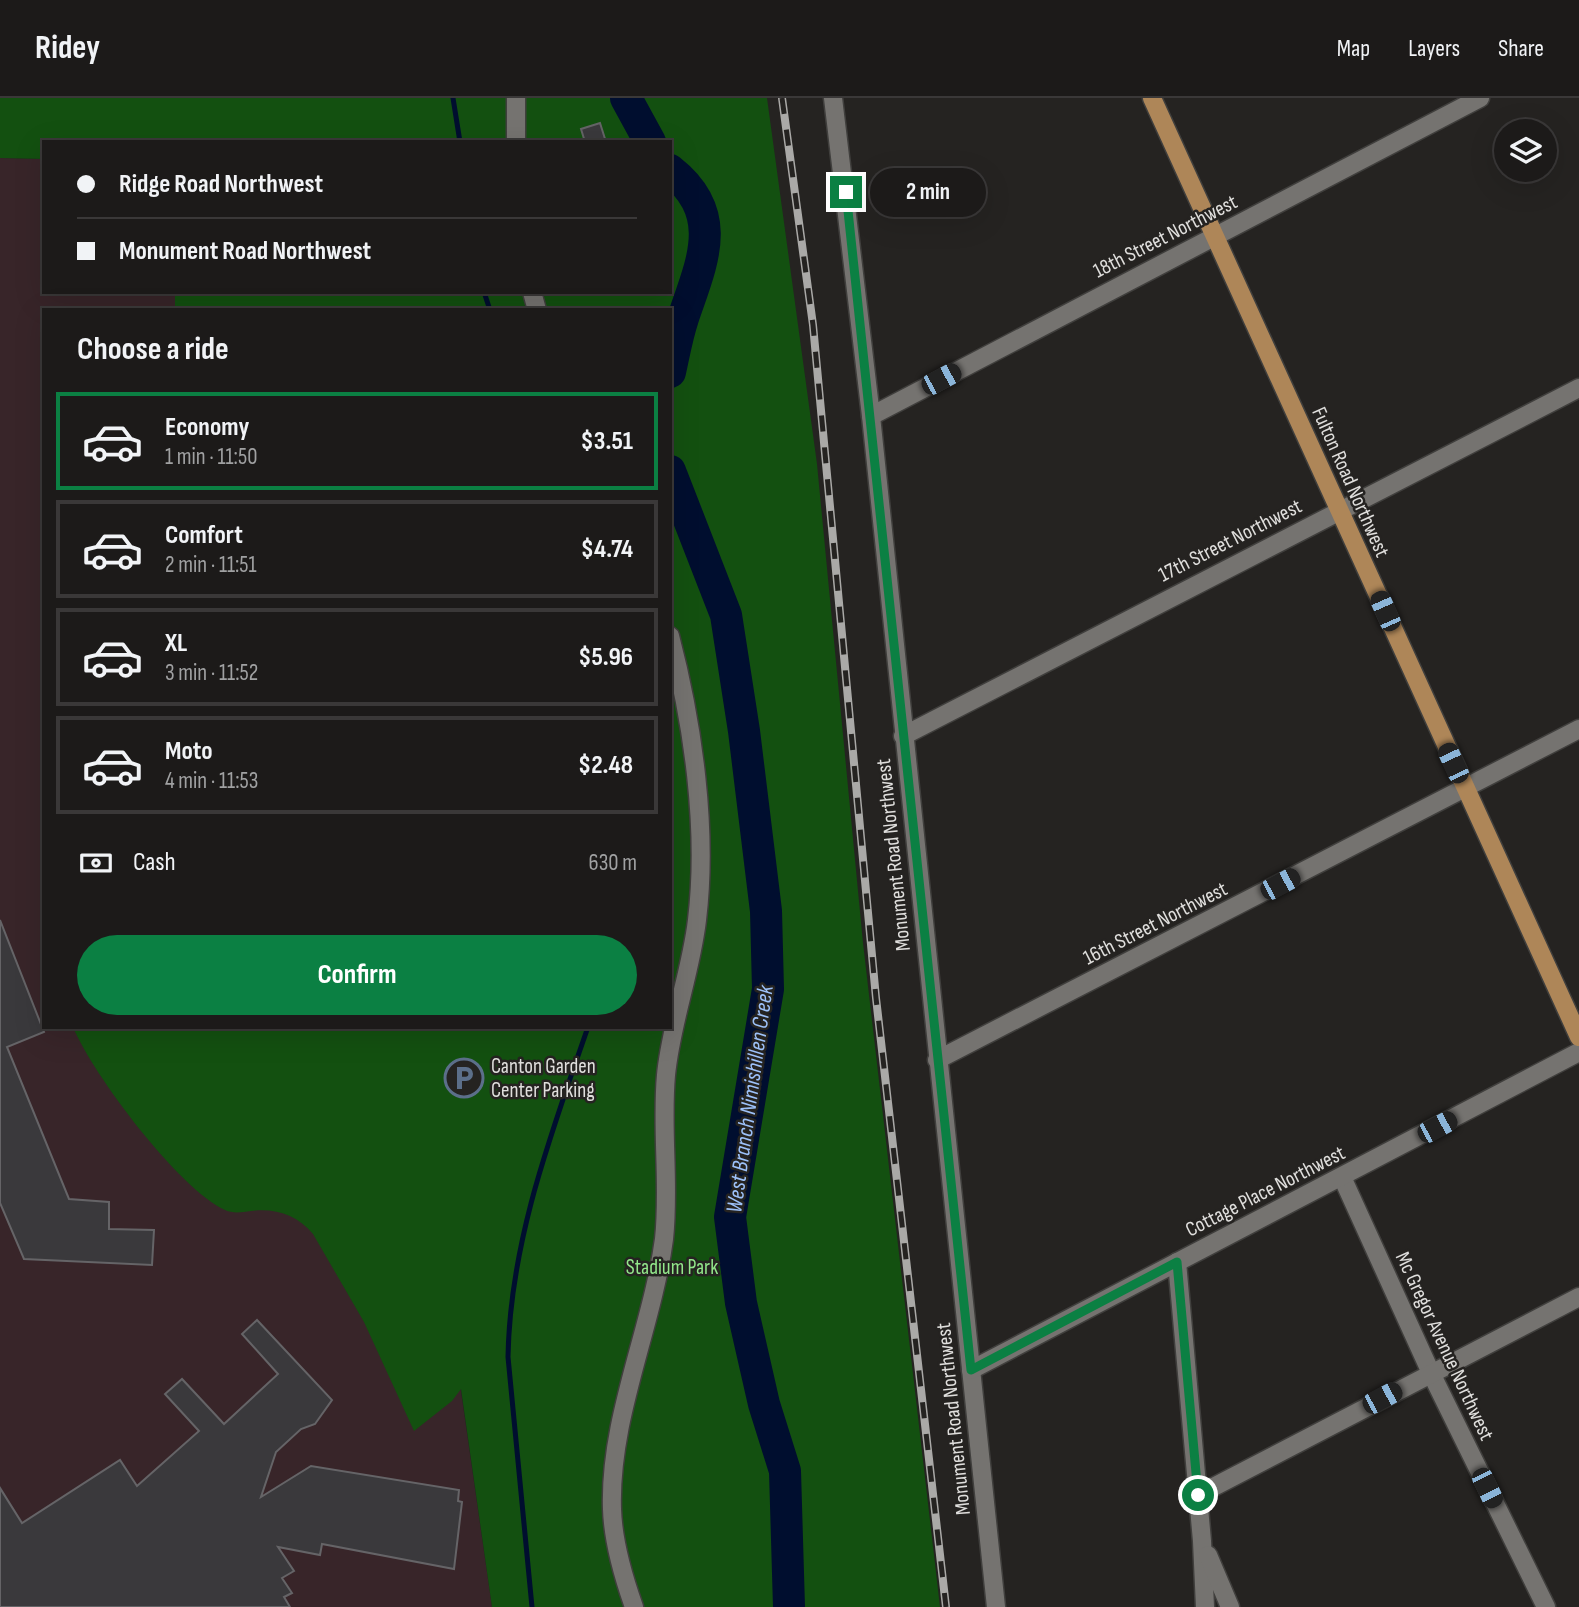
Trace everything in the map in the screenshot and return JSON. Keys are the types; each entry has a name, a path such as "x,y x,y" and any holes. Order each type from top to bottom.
{"main road":[{"name":"Fulton Road Northwest","path":"1152,98 1579,1037"}],"street":[{"path":"516,98 516,140"},
{"name":"Monument Road Northwest","path":"833,98 871,416 996,1607"},
{"name":"18th Street Northwest","path":"871,416 1480,98"},
{"name":"17th Street Northwest","path":"903,736 1579,388"},
{"path":"634,1607 616,1545 612,1482 664,1240 664,1091 700,891 692,752 681,677 672,643"},
{"name":"16th Street Northwest","path":"937,1060 1579,729"},
{"name":"Cottage Place Northwest","path":"971,1370 1579,1052"},
{"name":"Mc Gregor Avenue Northwest","path":"1342,1177 1431,1373 1546,1607"},
{"path":"1177,1262 1202,1541 1205,1607"},
{"path":"1198,1495 1579,1297"},
{"path":"1202,1541 1230,1607"}],"shaded area":[{"path":"0,158 42,159 42,294 175,294 175,308 42,308 42,1029 204,1029 444,1274 492,1607 0,1607"}],"green space":[{"name":"Stadium Park","path":"0,98 767,98 817,464 863,943 940,1607 492,1607 461,1389 452,1401 414,1431 364,1322 313,1234 300,1222 285,1214 260,1210 232,1212 206,1198 162,1156 139,1129 99,1073 74,1029 672,1029 672,308 175,308 175,294 672,294 672,140 42,140 42,159 0,158"}],"building":[{"path":"600,123 605,140 584,140 581,129"},
{"path":"0,920 44,1032 7,1047 69,1199 109,1202 109,1229 154,1230 152,1265 24,1259 0,1203"},
{"path":"257,1320 332,1400 315,1424 301,1429 276,1452 261,1497 311,1466 459,1490 458,1501 462,1502 454,1569 322,1544 320,1555 278,1547 294,1571 282,1578 292,1593 284,1597 290,1607 0,1607 0,1488 22,1523 120,1460 137,1486 199,1431 165,1394 182,1379 224,1424 278,1374 242,1334"}],"waterway":[{"path":"453,98 460,140"},
{"name":"West Branch Nimishillen Creek","path":"626,98 649,140"},
{"name":"West Branch Nimishillen Creek","path":"672,172 687,187 698,204 704,221 705,239 672,363"},
{"path":"485,294 489,308"},
{"name":"West Branch Nimishillen Creek","path":"672,476 726,615 744,731 766,911 768,989 730,1217 741,1303 764,1404 785,1471 789,1607"},
{"path":"532,1607 508,1357 510,1314 524,1230 535,1189 587,1029"}],"railway":[{"path":"782,98 813,325 876,998 946,1607"}],"place":[{"name":"Canton Garden Center Parking","path":"464,1078"}],"route":[{"path":"846,192 971,1370 1177,1262 1198,1495"}]}
